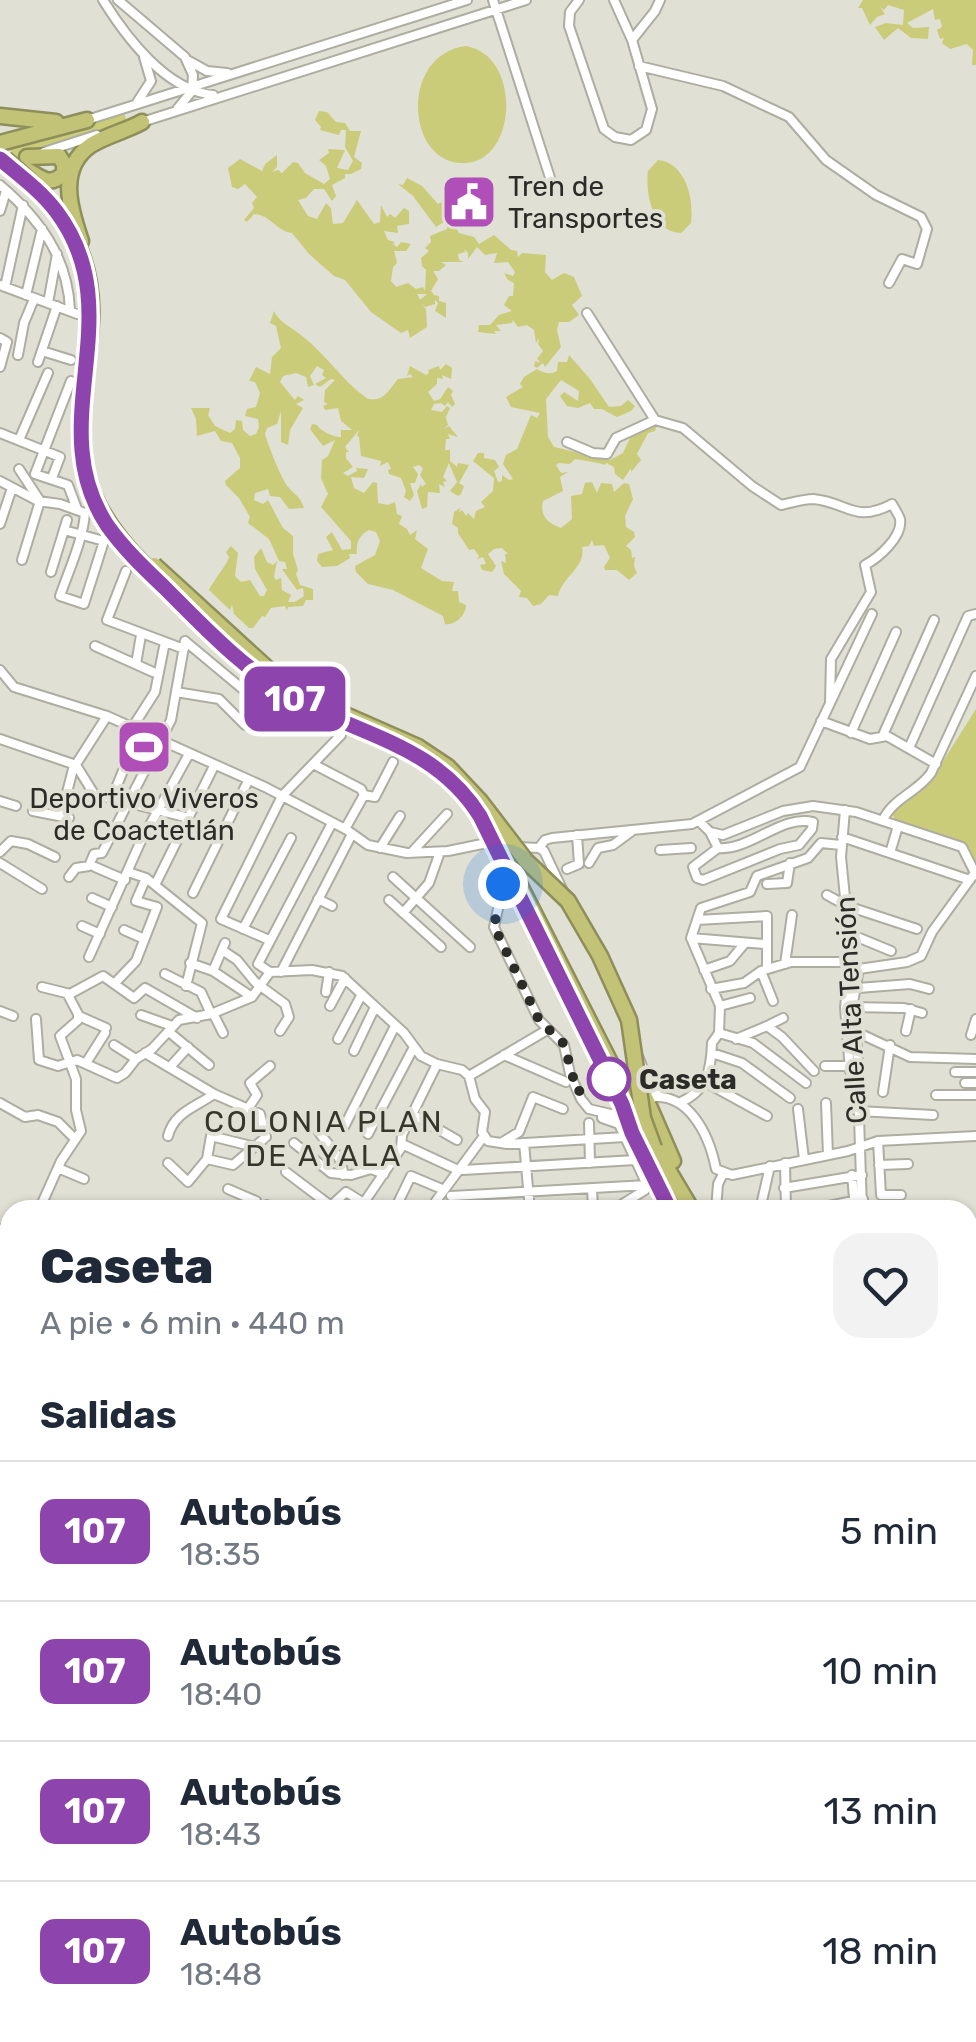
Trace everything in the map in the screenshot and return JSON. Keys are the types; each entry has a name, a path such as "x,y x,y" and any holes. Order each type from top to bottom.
{"highway":[{"path":"0,116 39,122 87,120"},
{"path":"0,154 87,120"},
{"path":"142,122 91,145 75,164 69,182 69,200 94,284 97,310 86,441 93,477 111,522 151,567 257,665 308,699 416,748 457,778 475,799 645,1131 675,1200"},
{"path":"0,154 26,160 82,242"},
{"path":"0,154 55,210 72,237 86,275 91,328 81,449 92,493 109,528 176,600 252,670 296,699 417,754 444,774 480,816 622,1104 632,1133 674,1200"},
{"path":"0,154 53,204 78,246 86,269 93,310 82,452 90,487 110,524 134,555 256,671 315,708 419,754 465,791 522,864 572,914 624,1022 641,1118 675,1200"},
{"path":"649,1098 676,1200"}],"street":[{"path":"103,0 127,38 140,50 191,89 221,96"},
{"path":"118,0 207,72 237,73"},
{"path":"87,120 467,0"},
{"path":"492,0 553,187"},
{"path":"26,160 526,0"},
{"path":"579,0 570,12 569,26 604,130 630,140 646,130 652,109 632,40 614,0"},
{"path":"632,40 660,0"},
{"path":"130,107 144,98 152,80 140,50"},
{"path":"174,111 191,89 191,67 184,57"},
{"path":"638,66 724,86 789,117 826,160 876,195 922,217 926,229 916,264 902,259 889,283"},
{"path":"3,188 23,205 42,228 57,254 74,312 3,286 23,205"},
{"path":"0,211 3,188"},
{"path":"18,355 42,228"},
{"path":"38,362 53,305 57,254"},
{"path":"586,313 655,420"},
{"path":"0,338 6,342 0,367"},
{"path":"42,351 71,360"},
{"path":"19,440 48,372"},
{"path":"51,572 65,525 80,535 104,541 84,604 60,596 80,535 81,511 68,485 35,474 71,380"},
{"path":"43,384 65,392"},
{"path":"567,442 593,453 607,454 616,438 655,420 683,428 781,505 808,498 860,514 892,504 900,517 900,526 886,549 864,565 871,590 831,659 830,703"},
{"path":"0,433 60,457 52,478"},
{"path":"19,469 40,502 22,560"},
{"path":"0,481 40,502 81,511"},
{"path":"0,524 12,488"},
{"path":"126,571 107,620 141,635 184,645 275,716"},
{"path":"539,848 545,840 699,822 800,767 872,614"},
{"path":"909,748 972,615"},
{"path":"883,735 934,620"},
{"path":"851,732 896,632"},
{"path":"136,664 141,635"},
{"path":"112,798 135,730 155,692 166,642"},
{"path":"69,877 76,868 90,866 94,854 102,853 171,720 184,645"},
{"path":"96,646 153,672"},
{"path":"0,670 14,688 107,716 282,796 361,842 412,852 487,844"},
{"path":"884,820 894,804 924,784 976,676"},
{"path":"176,692 219,699 245,725 275,716 309,721 341,735 282,796 220,919 268,940"},
{"path":"39,826 38,812 65,817 76,765 107,716"},
{"path":"821,721 870,739 883,735 936,764"},
{"path":"0,739 76,765 94,794 189,818"},
{"path":"90,956 188,754"},
{"path":"364,795 376,795 393,762"},
{"path":"281,972 364,795 361,788 314,764"},
{"path":"156,885 214,766"},
{"path":"193,894 248,781"},
{"path":"475,799 484,805 504,844 539,848"},
{"path":"0,802 16,806"},
{"path":"710,832 730,833 800,806 846,810 962,847 973,877"},
{"name":"Calle Alta Tensión","path":"846,810 842,841 851,958 848,1007 862,1164 857,1175 859,1200"},
{"path":"412,852 447,814"},
{"path":"380,848 400,816"},
{"path":"806,820 813,822 798,845 780,848 702,880 697,878 693,867 718,848 733,849 783,827 806,820"},
{"path":"699,822 718,848"},
{"path":"332,823 257,961 270,972 306,970 346,978 421,1056 469,1076 475,1099 485,1112 484,1136 436,1200"},
{"path":"890,853 898,826"},
{"path":"667,828 664,850 690,848"},
{"path":"589,863 598,848 613,846 632,831"},
{"path":"567,870 579,864 577,835"},
{"path":"244,930 292,838"},
{"path":"0,852 11,840 55,857"},
{"path":"679,1103 697,1095 705,1082 712,1042 720,1033 720,1006 691,938 698,915 750,892 757,876 808,858 821,843 842,841 973,877"},
{"path":"539,848 555,873 630,1034 648,1082 649,1098 679,1103 692,1114 708,1136 716,1168 723,1174 742,1174 878,1141 976,1136"},
{"path":"402,913 436,867 440,852"},
{"path":"0,863 42,889"},
{"path":"767,884 787,883 790,863"},
{"path":"425,865 436,867"},
{"path":"95,867 146,878 202,922 186,986"},
{"path":"506,872 494,926 539,1020 564,1044 581,1100 589,1110 615,1115"},
{"path":"393,877 470,947"},
{"path":"922,1013 911,1009 848,1007 858,988 859,969 916,959 973,877"},
{"path":"116,983 136,961 157,907 136,901 146,878"},
{"path":"827,895 847,906 917,929"},
{"path":"92,898 112,907"},
{"path":"318,899 332,906"},
{"path":"390,900 440,947"},
{"path":"698,915 766,916 764,970 774,1001"},
{"path":"785,964 792,916"},
{"path":"82,926 100,934"},
{"path":"124,930 142,938"},
{"path":"850,934 890,951"},
{"path":"691,938 765,944"},
{"path":"928,941 939,945"},
{"path":"704,970 730,960 745,942"},
{"path":"213,971 224,946 288,1010 288,1021 280,1031"},
{"path":"712,989 744,983 764,970 785,964 842,962 851,958"},
{"path":"190,963 213,971 252,997"},
{"path":"36,1019 36,1057 58,1066 78,1060 117,1078 178,1020 212,1014 252,997 270,972"},
{"path":"326,992 329,972"},
{"path":"165,974 202,994 223,1033"},
{"path":"42,988 70,994 101,976 134,998 145,988 194,1019 200,1030"},
{"path":"330,1006 346,978"},
{"path":"858,988 910,984 929,989"},
{"path":"70,994 68,999 77,1013 106,1030 86,1063"},
{"path":"338,1039 362,994"},
{"path":"720,1006 750,998"},
{"path":"354,1051 375,1008"},
{"path":"885,1023 888,1008"},
{"path":"906,1031 911,1009"},
{"path":"44,1200 81,1131 76,1110 76,1078 60,1034 76,1023 77,1013"},
{"path":"2,1025 6,1014"},
{"path":"141,1015 170,1029 210,1065"},
{"path":"736,1038 783,1018"},
{"path":"971,1035 976,1020"},
{"path":"344,1127 394,1026"},
{"path":"766,1026 782,1037 814,1072"},
{"path":"469,1076 547,1030"},
{"path":"852,1030 915,1058 976,1060"},
{"path":"720,1033 753,1044 806,1083"},
{"path":"114,1045 170,1067 214,1094 260,1114 266,1137 256,1148 233,1165 206,1159"},
{"path":"883,1092 890,1045"},
{"path":"368,1134 414,1046"},
{"path":"170,1067 188,1047"},
{"path":"712,1054 742,1063 790,1098"},
{"path":"504,1055 566,1082"},
{"path":"366,1200 402,1144 402,1135 436,1064"},
{"path":"249,1107 257,1096 250,1083 270,1066"},
{"path":"825,1066 854,1066"},
{"path":"956,1072 976,1072"},
{"path":"705,1082 767,1116"},
{"path":"964,1082 976,1083"},
{"path":"168,1136 184,1111 214,1094"},
{"path":"936,1095 976,1095"},
{"path":"501,1144 519,1132 533,1097 563,1109"},
{"path":"0,1103 26,1117 38,1115 58,1122 74,1138"},
{"path":"826,1103 828,1154"},
{"path":"798,1109 804,1159"},
{"path":"858,1111 933,1115"},
{"path":"412,1114 457,1140"},
{"path":"602,1114 606,1120 618,1122 647,1186 669,1200"},
{"path":"313,1118 317,1132 342,1158 342,1175"},
{"path":"590,1123 590,1163"},
{"path":"168,1163 188,1182 206,1159 211,1136 256,1148"},
{"path":"484,1136 501,1144 626,1136"},
{"path":"878,1141 880,1195 901,1195"},
{"path":"294,1143 321,1167 342,1175 372,1168 384,1174"},
{"path":"524,1143 529,1200"},
{"path":"402,1144 460,1170 635,1160"},
{"path":"785,1163 785,1200"},
{"path":"879,1165 908,1164"},
{"path":"762,1200 770,1166"},
{"path":"58,1168 84,1179"},
{"path":"286,1172 319,1200"},
{"path":"717,1200 723,1174"},
{"path":"784,1188 857,1175"},
{"path":"400,1200 411,1176 442,1189"},
{"path":"451,1196 647,1186"},
{"path":"629,1199 647,1186"},
{"path":"228,1188 254,1200"},
{"path":"592,1188 593,1200"},
{"path":"338,1200 346,1192 357,1200"}],"shaded area":[{"path":"863,0 976,0 976,65 972,65 973,50 967,44 950,49 942,43 944,38 940,39 937,30 942,27 940,19 935,20 933,9 907,23 913,28 929,27 928,39 911,38 898,28 884,40 875,27 886,23 903,25 904,10 880,7 885,14 870,25 862,8 858,8"},
{"path":"466,46 485,54 498,69 505,89 506,110 502,131 493,148 479,160 460,163 442,157 429,144 418,106 421,85 430,67 445,53"},
{"path":"319,111 345,123 350,131 361,131 354,157 362,163 361,169 345,174 345,178 332,185 336,196 332,201 324,189 314,189 298,200 308,216 317,219 326,203 331,208 333,224 343,223 357,200 374,224 380,222 381,205 387,217 390,214 395,218 404,208 409,211 409,224 397,226 398,233 384,231 397,247 401,242 411,244 406,251 394,251 397,263 391,281 396,287 408,283 425,291 426,270 421,258 429,251 425,248 431,242 430,236 447,229 447,220 436,227 413,196 398,184 403,185 407,178 422,186 438,204 451,198 451,219 459,233 474,237 479,244 494,235 517,251 518,257 522,253 546,255 545,272 552,280 564,273 574,277 582,296 572,305 579,315 569,322 559,322 561,347 545,367 543,363 534,366 535,361 541,363 537,359 543,351 539,338 536,343 534,330 527,325 518,327 513,320 496,325 501,331 494,331 496,334 478,332 479,325 490,325 499,315 512,311 504,305 513,296 514,283 504,273 513,276 515,272 508,262 494,263 497,253 485,255 477,247 468,259 464,249 458,254 464,262 441,262 446,265 433,271 438,279 431,291 446,303 446,318 435,311 438,303 435,300 435,304 425,307 422,302 427,327 410,338 408,330 401,333 371,312 345,280 334,276 309,254 292,233 260,215 244,220 257,197 245,184 238,189 232,187 228,168 240,159 262,171 277,155 277,167 272,172 282,173 293,162 298,163 305,173 324,184 330,179 326,166 319,160 329,153 328,149 345,150 337,168 348,170 353,161 345,147 346,130 339,135 320,130 315,120"},
{"path":"124,112 127,123 17,157 4,145"},
{"path":"658,160 682,175 689,193 691,223 681,233 664,227 653,211 648,171"},
{"path":"274,311 368,399 383,397 398,379 413,377 407,376 410,366 426,375 428,370 439,366 440,370 446,364 452,368 451,379 442,375 443,379 437,378 437,384 428,392 434,401 448,387 453,391 452,407 448,402 445,406 434,404 431,410 442,412 447,406 450,408 444,429 449,426 458,437 448,434 445,450 450,450 450,461 457,467 458,463 469,465 459,483 464,486 461,494 450,491 457,482 449,463 443,477 447,481 443,482 445,487 439,484 440,493 428,492 427,507 422,509 417,491 421,484 426,484 420,475 423,468 413,467 418,474 415,483 410,483 414,495 410,501 404,497 401,478 389,474 388,462 380,466 381,461 361,456 359,430 345,447 349,452 346,458 353,467 343,473 348,476 356,468 368,469 364,478 351,477 354,488 364,493 373,482 377,483 378,503 395,502 397,514 402,516 399,524 410,535 417,530 415,539 428,549 421,568 442,581 454,582 452,591 458,591 459,602 466,605 456,622 445,624 443,616 393,590 368,584 356,572 355,566 375,555 380,541 376,532 369,530 362,535 357,554 349,554 350,558 337,566 322,567 317,561 318,554 333,550 326,537 332,532 342,550 351,549 351,541 321,507 328,494 321,478 322,460 335,440 323,446 310,429 312,424 317,425 339,437 341,430 352,430 341,421 338,408 325,410 325,390 335,380 320,387 315,384 326,378 322,375 324,370 317,366 310,376 314,385 308,387 306,377 296,373 283,376 280,382 295,400 298,396 304,400 296,404 303,408 290,430 288,445 281,442 281,411 277,424 267,428 265,434 282,478 304,508 289,509 280,497 270,496 268,489 255,493 254,500 263,504 268,500 283,528 293,536 296,574 300,585 313,589 313,600 306,600 303,606 288,607 287,611 285,606 271,608 249,628 234,614 232,605 230,610 209,590 228,560 226,552 231,546 238,553 235,576 241,582 250,580 260,596 267,590 255,569 254,557 261,548 267,562 273,565 277,561 274,577 281,578 282,590 291,595 288,602 304,596 303,588 297,590 282,569 287,569 285,562 279,561 269,539 248,523 250,517 239,498 226,485 225,481 240,468 240,458 232,443 221,441 215,431 197,436 191,408 210,408 208,415 215,426 230,433 236,420 242,421 243,430 250,436 256,434 258,419 245,416 247,409 256,407 260,393 255,382 249,381 256,367 270,374 272,357 281,348 276,326 270,323"},
{"path":"569,355 609,407 621,406 628,400 635,406 617,417 594,409 590,403 578,408 567,406 560,396 564,392 578,401 579,391 561,380 546,399 548,437 554,447 610,460 623,453 631,436 650,423 657,425 637,454 641,460 623,480 606,463 575,459 570,464 556,465 561,473 568,472 560,477 563,491 543,501 544,515 561,528 572,519 571,496 582,494 585,483 592,482 597,493 601,483 612,484 614,492 624,483 629,484 633,499 625,516 626,527 635,537 626,546 635,557 637,573 629,580 617,570 605,570 610,558 604,545 594,546 592,540 589,546 582,547 581,561 558,596 549,595 533,606 527,598 519,597 521,591 504,574 501,561 506,563 508,554 502,548 494,549 488,554 496,566 492,572 482,570 480,565 486,564 483,557 477,559 474,549 469,550 452,524 454,512 460,508 459,512 462,510 474,519 476,511 485,507 481,502 493,491 494,478 473,461 478,453 495,460 499,467 494,471 498,482 502,475 513,479 503,464 506,455 517,449 531,415 537,418 540,413 511,407 506,397 523,387 520,384 524,377 537,369 557,371 558,362 567,362"},
{"path":"976,709 976,869 968,854 970,848 894,819 892,810 928,785"}],"bus line":[{"name":"107","path":"0,159 55,210 82,261 90,298 91,328 81,449 92,493 109,528 176,600 252,670 313,708 417,754 464,792 480,816 622,1104 665,1200"}],"place":[{"name":"Tren de Transportes","path":"469,202"},
{"name":"Deportivo Viveros de Coactetlán","path":"144,747"},
{"name":"Caseta","path":"609,1079"}],"district":[{"name":"COLONIA PLAN DE AYALA","path":"324,1139"}],"route":[{"path":"503,884 494,926 539,1020 564,1044 577,1092 609,1079"}]}
